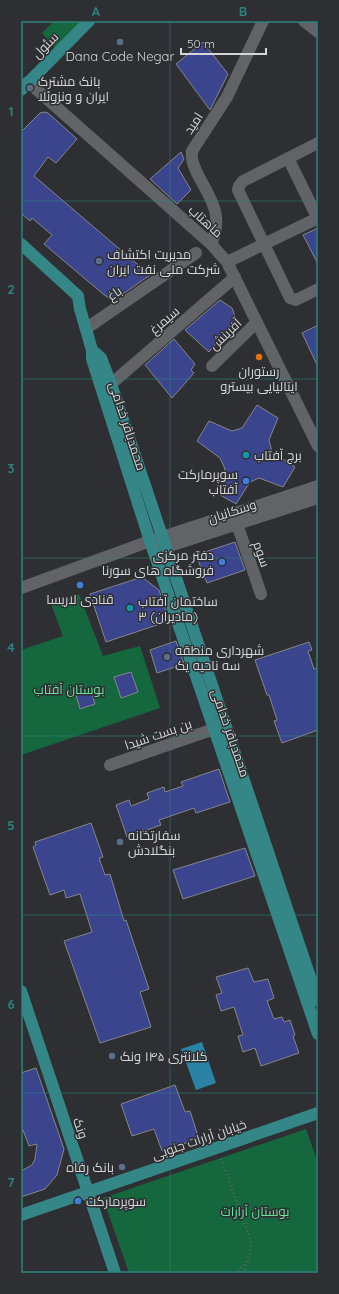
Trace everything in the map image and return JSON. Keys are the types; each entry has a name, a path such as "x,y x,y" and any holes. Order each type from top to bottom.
{"main road":[{"name":"سئول","path":"25,86 90,21"},
{"name":"محمدباقر خدامی","path":"21,244 78,296 80,309 87,328 92,350 92,359 142,495 202,676 318,1001"},
{"name":"محمدباقر خدامی","path":"21,255 80,309"},
{"name":"محمدباقر خدامی","path":"92,350 101,358 111,384 142,495"},
{"name":"محمدباقر خدامی","path":"202,676 214,729 318,1034"},
{"name":"ونک","path":"21,991 116,1273"},
{"name":"خیابان آرارات جنوبی","path":"21,1215 318,1112"}],"street":[{"name":"امید","path":"211,244 217,225 215,210 191,162 192,152 227,97 263,21"},
{"path":"304,21 318,32"},
{"name":"ماهتاب","path":"25,86 211,244 227,262 318,446"},
{"path":"318,143 243,181 238,190 290,298 296,300 318,289"},
{"path":"227,262 318,219 288,158"},
{"name":"باغ","path":"87,328 196,253"},
{"name":"سیمرغ","path":"111,384 235,277"},
{"name":"آفرینش","path":"212,366 257,322"},
{"path":"158,544 318,486"},
{"name":"وسکانیان","path":"21,588 158,544 237,524 318,498"},
{"name":"سوم","path":"237,524 261,594"},
{"name":"بن بست شیدا","path":"110,765 214,729"}],"path":[{"path":"216,1148 252,1241 244,1273"},
{"path":"235,1273 246,1264"}],"green space":[{"path":"54,21 81,21 55,48 42,33"},
{"name":"بوستان آفتاب","path":"79,594 103,656 140,646 160,708 21,755 21,650 63,636 51,604"},
{"name":"بوستان آرارات","path":"306,1129 318,1163 318,1273 129,1273 103,1198"}],"water":[{"path":"202,1042 216,1083 196,1090 181,1049"}],"building":[{"path":"203,42 228,74 210,110 176,64"},
{"path":"40,113 48,113 77,139 56,163 48,157 34,176 150,275 113,301 44,244 52,235 32,218 30,221 21,213 21,132"},
{"path":"181,152 184,159 178,168 191,190 177,204 150,179"},
{"path":"318,228 318,264 303,235"},
{"path":"220,300 232,308 236,319 209,352 185,330"},
{"path":"318,325 318,367 302,333"},
{"path":"174,339 195,364 191,370 194,373 172,398 145,365"},
{"name":"برج آفتاب","path":"257,405 278,418 269,440 272,452 295,467 283,487 259,478 250,482 236,504 215,492 225,469 220,458 197,441 209,421 232,431 242,428"},
{"name":"دفتر مرکزی فروشگاه های سورنا","path":"235,542 245,570 207,583 196,555"},
{"name":"ساختمان آفتاب ۳ (مادیران)","path":"142,577 159,590 169,621 106,642 90,594"},
{"name":"شهرداری منطقه سه ناحیه یک","path":"176,641 184,664 157,673 150,650"},
{"path":"309,642 312,650 308,651 314,669 318,668 318,730 282,743 274,721 277,720 269,695 267,695 255,660"},
{"path":"131,672 138,692 121,698 114,677"},
{"path":"90,687 95,704 80,709 75,691"},
{"path":"219,769 230,802 196,813 194,808 159,820 161,825 127,837 116,805 129,800 131,806 149,799 147,793 164,787 165,792 183,786 181,782"},
{"path":"91,823 103,857 99,858 105,875 110,874 124,921 126,920 149,989 140,992 151,1027 100,1043 64,941 92,932 80,894 66,898 64,890 50,895 33,847 36,845 35,842"},
{"path":"245,848 255,876 183,899 173,870"},
{"path":"248,968 254,982 268,979 274,998 267,1001 274,1019 282,1017 284,1022 290,1020 295,1035 293,1036 299,1053 261,1066 255,1048 243,1052 238,1036 243,1035 234,1007 221,1011 216,995 222,993 216,977"},
{"path":"36,1068 64,1149 57,1175 45,1189 21,1197 21,1171 32,1165 35,1159 37,1144 29,1146 23,1130 21,1129 21,1073"},
{"path":"175,1085 185,1112 190,1111 198,1136 191,1139 192,1141 162,1151 154,1129 132,1136 121,1104"}],"place":[{"name":"Dana Code Negar","path":"120,42"},
{"name":"بانک مشترک ایران و ونزوئلا","path":"30,88"},
{"name":"مدیریت اکتشاف شرکت ملی نفت ایران","path":"99,261"},
{"name":"رستوران ایتالیایی بیسترو","path":"259,357"},
{"name":"برج آفتاب","path":"246,455"},
{"name":"سوپرمارکت آفتاب","path":"246,481"},
{"name":"دفتر مرکزی فروشگاه های سورنا","path":"222,562"},
{"name":"قنادی لاریسا","path":"80,585"},
{"name":"ساختمان آفتاب ۳ (مادیران)","path":"130,608"},
{"name":"شهرداری منطقه سه ناحیه یک","path":"167,657"},
{"name":"سفارتخانه بنگلادش","path":"120,842"},
{"name":"کلانتری ۱۴۵ ونک","path":"112,1056"},
{"name":"بانک رفاه","path":"122,1167"},
{"name":"سوپرمارکت","path":"78,1201"}]}
